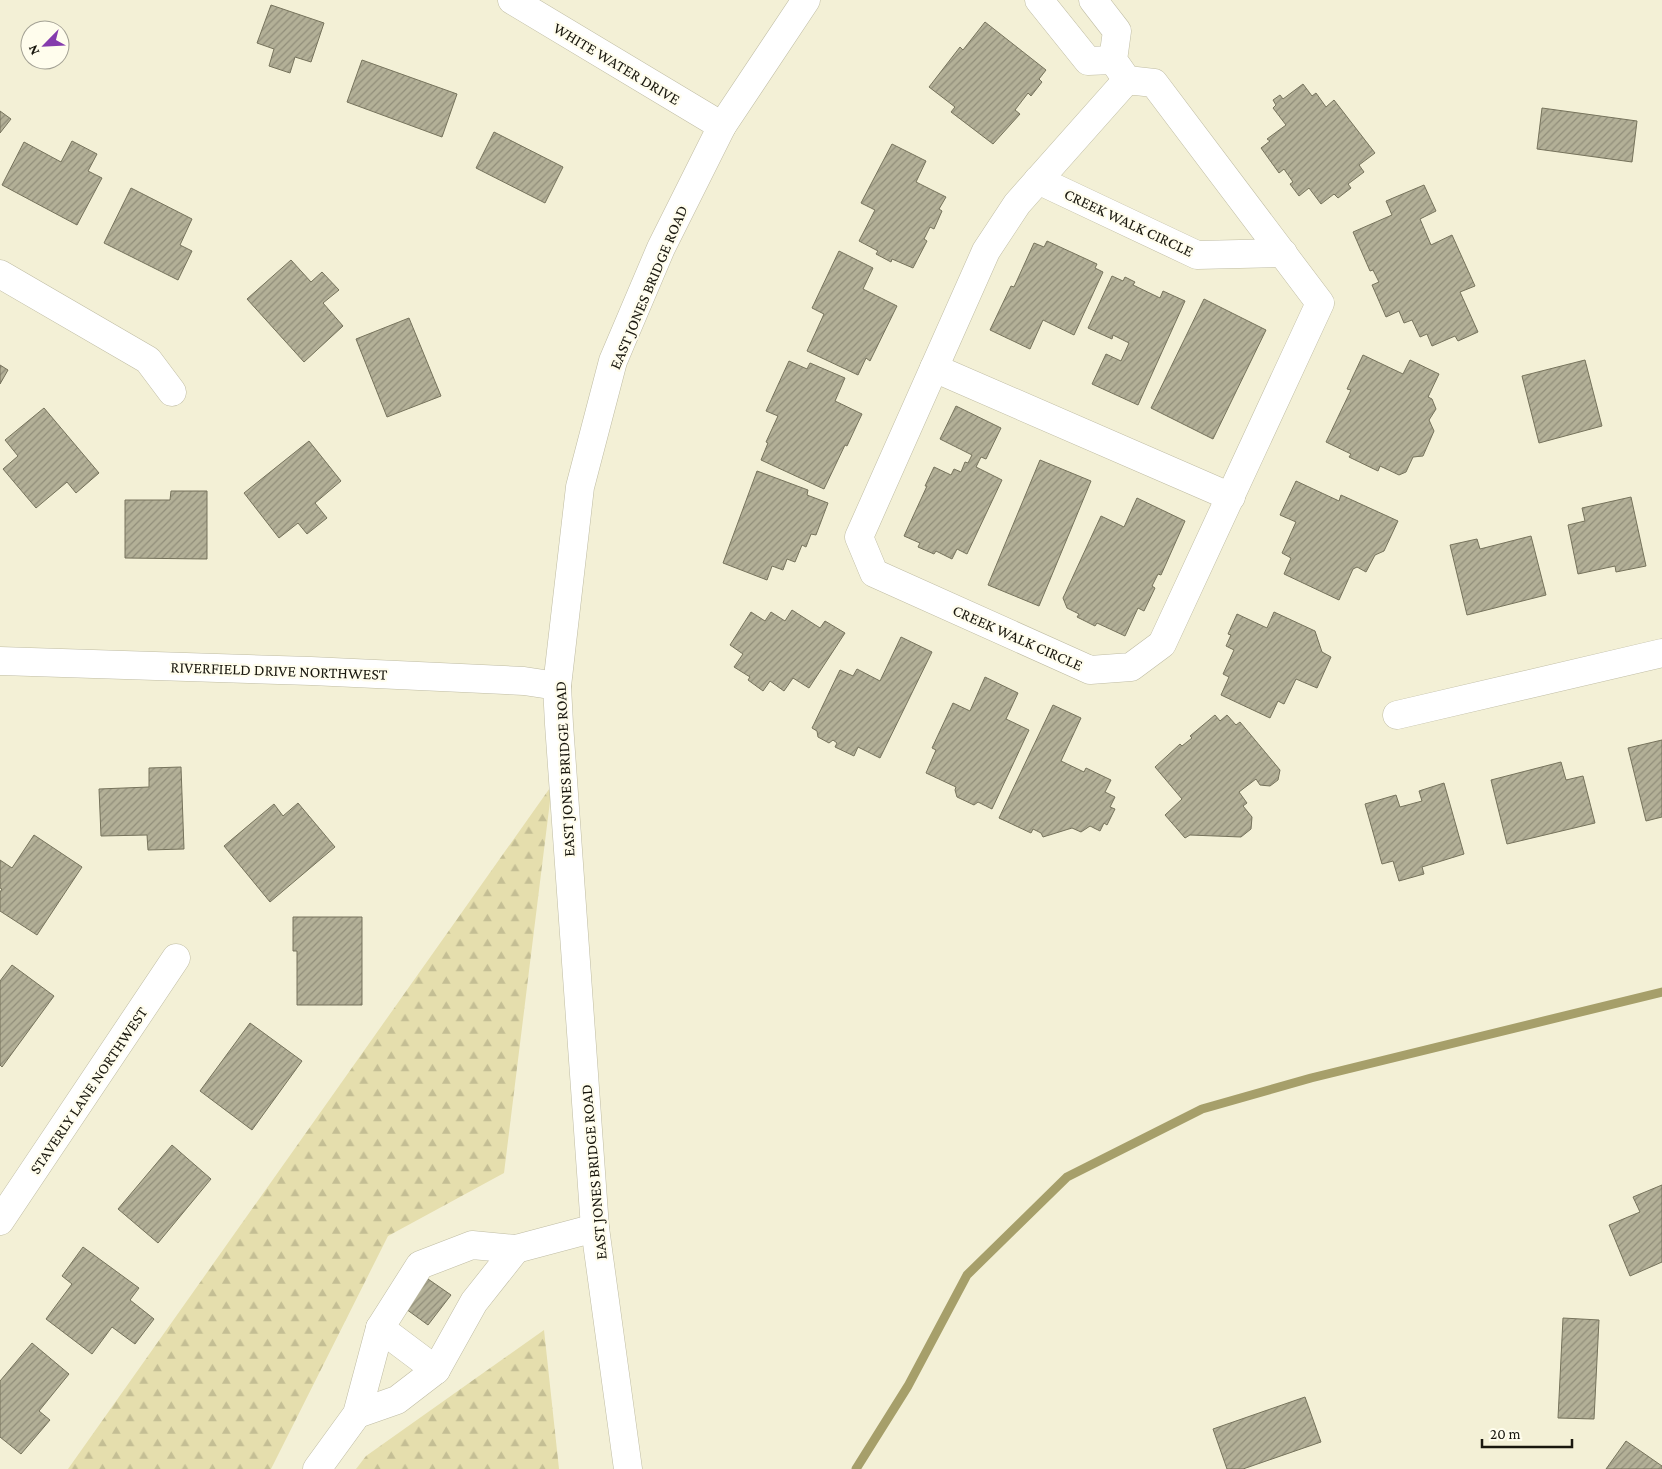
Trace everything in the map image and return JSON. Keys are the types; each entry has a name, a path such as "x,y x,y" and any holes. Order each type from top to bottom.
{"street":[{"name":"WHITE WATER DRIVE","path":"512,0 722,126"},
{"name":"EAST JONES BRIDGE ROAD","path":"628,1469 595,1228 557,686 580,487 613,361 662,248 722,126 806,0"},
{"name":"CREEK WALK CIRCLE","path":"1039,0 1088,61 1120,70 1154,83 1320,304 1162,644 1131,667 1090,670 874,572 859,537 986,251 1017,204 1038,180 1120,70"},
{"path":"1093,0 1117,31 1120,70"},
{"name":"CREEK WALK CIRCLE","path":"1038,180 1197,255 1283,253"},
{"path":"0,274 148,360 172,392"},
{"path":"934,368 1231,497"},
{"path":"1398,715 1662,653"},
{"name":"RIVERFIELD DRIVE NORTHWEST","path":"0,661 321,671 524,681 557,686"},
{"name":"STAVERLY LANE NORTHWEST","path":"0,1221 176,958"},
{"path":"317,1469 357,1414 380,1328 420,1265 472,1245 516,1249 595,1228"},
{"path":"357,1414 397,1400 436,1370 474,1302 516,1249"},
{"path":"380,1328 436,1370"}],"green space":[{"path":"552,785 504,1173 388,1236 271,1469 68,1469"},
{"path":"544,1330 559,1469 356,1469 366,1456"}],"building":[{"path":"271,5 324,23 311,62 295,57 290,73 269,66 274,49 257,43"},
{"path":"985,22 1046,70 1039,79 1042,82 1031,96 1028,93 1015,110 1020,114 993,144 951,112 955,107 929,87 960,47 963,50"},
{"path":"362,60 457,94 442,137 347,102"},
{"path":"1303,84 1312,96 1316,93 1326,107 1334,100 1375,153 1359,165 1364,172 1348,184 1351,188 1338,198 1334,194 1321,204 1309,188 1299,196 1290,184 1293,182 1284,169 1279,173 1261,148 1270,141 1267,139 1286,125 1273,108 1276,105 1273,100 1280,95 1283,99"},
{"path":"1542,108 1637,121 1632,162 1537,149"},
{"path":"0,111 11,119 0,133"},
{"path":"494,132 563,167 545,203 476,168"},
{"path":"72,141 97,154 88,171 102,178 77,225 2,185 24,142 61,162"},
{"path":"892,144 926,161 916,182 946,197 939,209 942,211 934,229 930,227 924,239 927,241 913,268 892,259 891,262 876,254 878,251 859,241 875,210 861,203"},
{"path":"1424,185 1436,211 1420,219 1431,245 1452,235 1475,286 1460,292 1478,332 1458,341 1455,336 1432,346 1427,334 1420,337 1412,320 1404,323 1399,311 1386,317 1372,285 1379,282 1373,270 1370,271 1353,232 1392,215 1386,201"},
{"path":"131,188 192,219 180,245 192,251 178,280 104,243"},
{"path":"1047,241 1097,264 1095,268 1103,272 1074,335 1043,320 1030,349 990,330 1011,286 1014,287 1034,243 1044,247"},
{"path":"839,251 873,268 863,289 897,306 870,361 866,358 858,375 807,351 824,314 812,308"},
{"path":"291,260 311,282 322,272 339,290 323,303 343,326 304,362 247,299"},
{"path":"1112,276 1123,281 1125,277 1135,282 1133,285 1160,298 1163,291 1185,301 1138,405 1092,384 1106,354 1121,361 1129,343 1113,335 1112,339 1088,328"},
{"path":"1204,299 1266,330 1213,439 1151,408"},
{"path":"409,318 441,396 387,417 356,339"},
{"path":"1363,355 1403,374 1410,360 1439,374 1428,397 1432,399 1436,409 1429,420 1434,431 1423,456 1413,457 1406,472 1399,475 1380,466 1378,471 1349,457 1351,454 1326,442 1351,390 1347,389"},
{"path":"1585,360 1602,426 1539,443 1522,376"},
{"path":"789,361 807,369 810,363 845,378 835,401 862,414 824,489 761,460 768,443 766,442 778,416 766,411"},
{"path":"0,365 8,370 0,384"},
{"path":"956,406 1001,428 986,459 981,457 976,467 1002,480 967,554 957,549 952,559 936,551 934,554 918,547 920,543 904,536 934,467 951,475 954,469 961,472 965,462 968,463 972,455 940,439"},
{"path":"44,408 99,473 76,493 67,482 36,508 3,469 18,456 5,440"},
{"path":"309,441 341,481 315,503 327,518 307,534 298,523 279,538 244,493"},
{"path":"1040,460 1091,481 1039,606 988,585"},
{"path":"757,471 808,490 807,495 828,503 816,535 811,534 806,547 802,545 795,562 787,559 783,570 772,566 767,580 723,563"},
{"path":"1296,481 1339,501 1341,495 1398,521 1384,551 1375,555 1366,572 1357,567 1353,569 1339,600 1284,574 1291,558 1282,553 1296,522 1280,515"},
{"path":"171,491 207,491 207,559 125,558 125,500 170,500"},
{"path":"1631,497 1646,566 1616,572 1615,566 1578,574 1568,525 1585,521 1582,508"},
{"path":"1137,498 1185,521 1161,575 1158,574 1152,586 1155,588 1144,611 1138,608 1125,636 1097,623 1095,626 1077,617 1079,614 1067,608 1063,598 1101,516 1124,527"},
{"path":"1531,536 1546,595 1467,615 1450,545 1477,539 1480,549"},
{"path":"792,610 820,628 825,621 845,633 809,688 793,678 784,691 770,681 763,691 748,680 750,677 734,667 743,654 730,645 751,612 765,621 771,612 785,621"},
{"path":"1274,612 1315,631 1322,652 1331,657 1317,688 1296,679 1284,704 1278,701 1270,718 1221,695 1229,677 1223,674 1234,650 1226,646 1231,635 1228,634 1237,614 1267,628"},
{"path":"901,637 932,652 880,758 858,747 854,756 835,747 837,743 833,740 829,743 818,737 817,731 812,728 840,670 853,676 857,669 880,681"},
{"path":"985,677 1018,693 1006,719 1029,730 992,809 978,802 974,805 957,797 956,787 926,773 936,750 932,748 953,703 970,711"},
{"path":"1053,705 1081,718 1061,761 1084,772 1086,768 1111,780 1105,792 1115,797 1110,807 1115,809 1107,825 1104,823 1100,831 1090,826 1081,832 1072,828 1043,837 1041,833 1033,829 1031,833 999,818"},
{"path":"1215,715 1220,721 1227,715 1236,725 1240,722 1280,770 1278,780 1270,786 1260,785 1256,779 1239,792 1247,803 1243,806 1252,817 1251,829 1241,837 1190,835 1185,838 1165,815 1182,799 1155,767 1180,744 1182,746 1192,738 1190,736"},
{"path":"1662,740 1662,817 1646,821 1628,748"},
{"path":"1561,762 1566,780 1583,776 1595,823 1507,844 1491,780"},
{"path":"181,767 184,849 148,850 147,835 101,836 99,789 149,787 149,768"},
{"path":"1444,783 1464,854 1422,867 1424,874 1399,881 1393,861 1382,864 1365,804 1396,795 1400,807 1422,801 1419,791"},
{"path":"298,803 335,847 270,902 224,846 274,804 283,816"},
{"path":"34,835 82,867 37,935 0,911 0,892 2,889 0,888 0,860 12,868"},
{"path":"293,917 362,917 362,1005 297,1005 297,951 293,951"},
{"path":"12,965 54,996 2,1067 0,1065 0,981"},
{"path":"250,1023 302,1061 252,1130 200,1091"},
{"path":"172,1145 211,1179 158,1243 118,1209"},
{"path":"1662,1185 1662,1262 1630,1276 1609,1225 1640,1212 1633,1197"},
{"path":"83,1247 139,1288 130,1300 154,1319 135,1344 112,1327 92,1354 46,1319 72,1284 62,1276"},
{"path":"428,1279 451,1295 428,1325 406,1309"},
{"path":"1563,1318 1599,1320 1594,1419 1558,1418"},
{"path":"32,1343 69,1374 39,1411 50,1420 21,1454 0,1437 0,1381"},
{"path":"1305,1397 1321,1442 1243,1469 1227,1469 1213,1429"},
{"path":"1626,1441 1662,1466 1662,1469 1606,1469"}],"waterway":[{"path":"856,1469 908,1386 967,1275 1067,1177 1202,1109 1311,1078 1662,992"}]}
